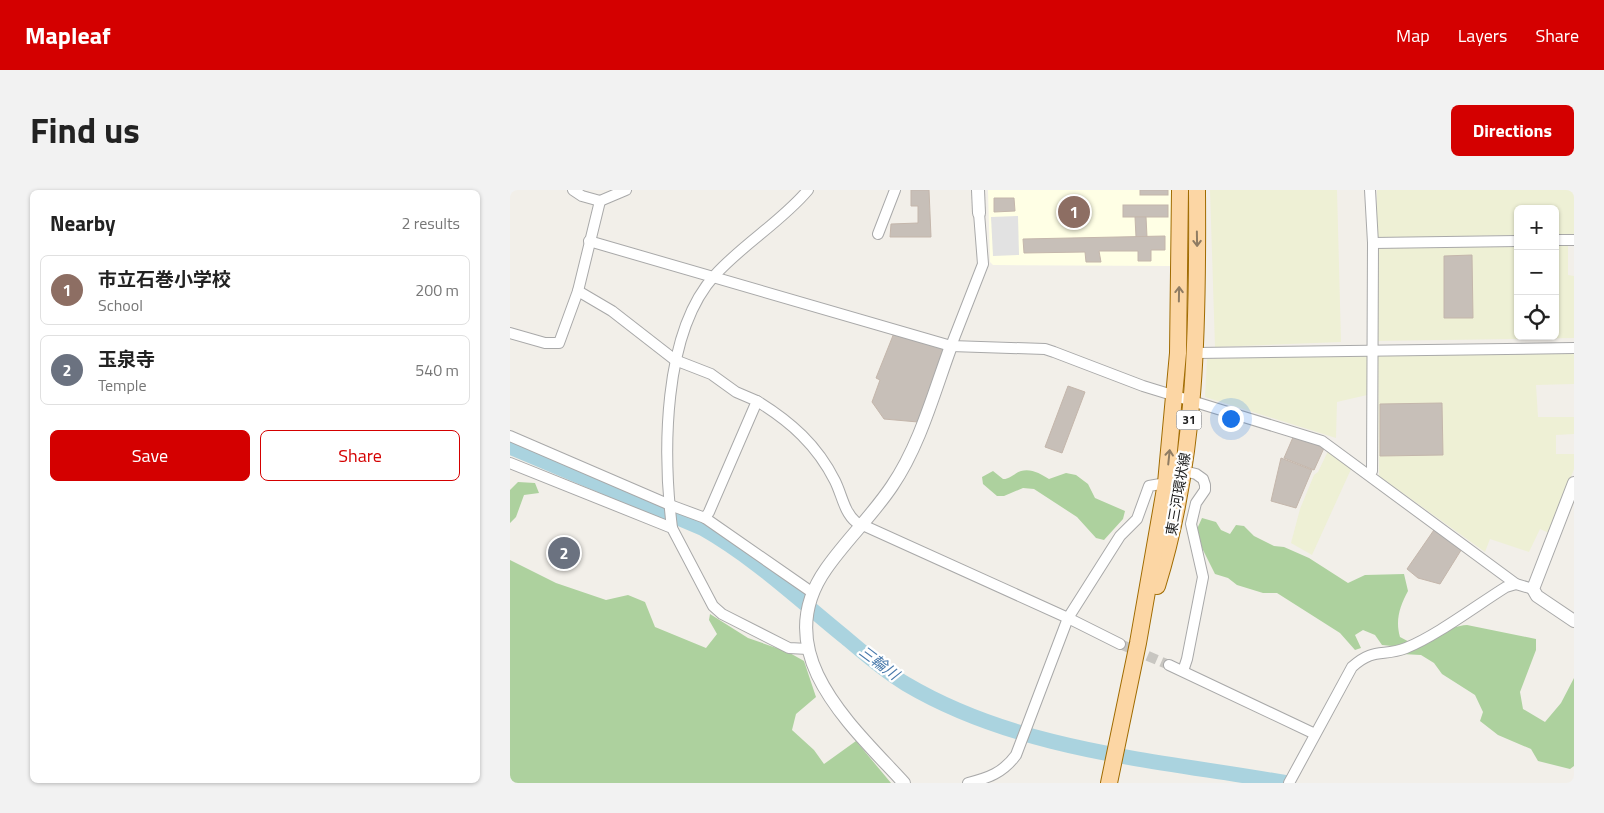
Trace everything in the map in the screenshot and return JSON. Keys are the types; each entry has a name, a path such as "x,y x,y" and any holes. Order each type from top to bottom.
{"main road":[{"name":"東三河環状線","path":"1110,779 1138,643 1166,483 1178,353 1180,190"},
{"name":"東三河環状線","path":"1138,643 1164,563 1180,500 1184,471 1196,353 1197,190"}],"street":[{"path":"573,190 600,201 626,190"},
{"path":"510,333 545,343 559,343 578,291 589,241 605,190"},
{"path":"808,190 714,276 685,324 675,360 667,460 672,526 713,606 722,614 789,648 808,649"},
{"path":"878,234 895,190"},
{"path":"904,783 837,707 812,666 808,649 808,620 813,595 826,569 862,526 902,471 921,427 983,264 978,190"},
{"path":"1370,190 1373,243 1371,350 1372,471 1370,474"},
{"path":"1559,240 1574,240"},
{"path":"589,241 951,346 1045,349 1143,386 1322,441 1370,474 1516,584 1533,589"},
{"path":"1373,243 1514,241"},
{"path":"578,291 612,311 675,360 711,374 736,392 776,413 805,437 824,460 851,518 862,526 1068,618 1120,644"},
{"path":"1196,353 1574,348"},
{"path":"705,518 757,402"},
{"path":"510,436 670,506 705,518 813,595"},
{"path":"510,463 672,526"},
{"path":"1183,672 1203,578 1191,524 1196,503 1205,490 1203,479 1196,474 1184,471"},
{"path":"1574,482 1533,589 1536,596 1574,621"},
{"path":"968,783 997,774 1009,764 1020,744 1068,618 1120,536 1137,519 1149,486 1166,483"},
{"path":"1289,783 1352,667 1362,658 1373,652 1406,648 1506,587 1516,584"},
{"path":"1169,665 1315,734"}],"shaded area":[{"path":"988,190 1172,190 1173,266 993,265 990,262"},
{"path":"1210,190 1337,190 1341,342 1215,347"},
{"path":"1377,190 1574,190 1574,234 1559,235 1559,205 1514,205 1514,235 1377,238"},
{"path":"1018,216 1019,255 993,256 991,217"},
{"path":"1514,246 1514,339 1377,341 1373,248"},
{"path":"1559,246 1568,246 1568,275 1574,276 1574,338 1559,338"},
{"path":"1574,353 1574,384 1536,385 1538,417 1574,417 1574,434 1556,435 1556,454 1574,454 1574,469 1549,533 1540,529 1529,552 1490,539 1485,552 1379,476 1378,355"},
{"path":"1367,354 1367,395 1337,402 1336,438 1205,397 1207,359"},
{"path":"1329,449 1352,467 1312,555 1291,543 1300,509 1314,475 1318,472"}],"green space":[{"path":"1025,470 1036,472 1049,479 1066,473 1076,475 1088,484 1095,498 1125,511 1123,519 1104,540 1096,538 1077,517 1034,489 1023,488 1004,496 997,496 983,484 982,477 993,471 1003,479"},
{"path":"518,482 535,483 539,493 524,495 516,517 510,523 510,490"},
{"path":"1202,518 1216,522 1221,530 1230,534 1236,525 1244,526 1254,536 1274,546 1284,547 1309,558 1348,583 1365,575 1404,574 1408,591 1399,613 1398,625 1400,637 1415,645 1447,630 1467,625 1536,639 1536,650 1520,692 1523,709 1545,722 1561,703 1574,678 1574,766 1570,769 1538,761 1531,749 1498,735 1480,721 1483,712 1475,695 1442,674 1434,663 1421,655 1402,654 1392,646 1382,645 1375,635 1363,630 1355,635 1361,648 1355,650 1340,633 1277,593 1263,593 1237,585 1228,578 1215,574 1200,544 1197,529"},
{"path":"510,560 556,583 606,600 628,595 645,602 655,627 706,648 717,634 709,620 710,614 748,638 788,652 804,661 816,697 796,714 792,730 814,750 824,764 856,741 891,783 510,783"}],"building":[{"path":"911,190 929,190 931,237 890,237 891,224 918,223 918,206 911,206"},
{"path":"1140,190 1168,190 1168,195 1140,195"},
{"path":"994,198 1014,198 1015,211 994,212"},
{"path":"1123,205 1168,205 1168,217 1123,217"},
{"path":"1135,217 1146,217 1147,237 1136,237"},
{"path":"1165,236 1165,250 1151,250 1151,261 1138,261 1138,251 1099,251 1101,262 1086,262 1085,252 1024,253 1023,239"},
{"path":"1472,255 1473,318 1444,318 1444,256"},
{"path":"894,333 946,348 918,422 884,419 872,402 880,380 876,378"},
{"path":"1068,386 1085,392 1062,453 1045,447"},
{"path":"1442,403 1443,455 1380,456 1380,404"},
{"path":"1294,435 1324,448 1314,470 1284,458"},
{"path":"1281,458 1312,470 1296,508 1271,501"},
{"path":"1436,527 1463,547 1440,584 1418,578 1407,569"}],"waterway":[{"name":"三輪川","path":"510,447 702,528 740,552 890,674 950,707 996,725 1043,739 1141,759 1288,783"}],"tunnel":[{"path":"1120,644 1169,665"}],"place":[{"name":"市立石巻小学校","path":"1074,212"},
{"name":"玉泉寺","path":"564,553"}]}
